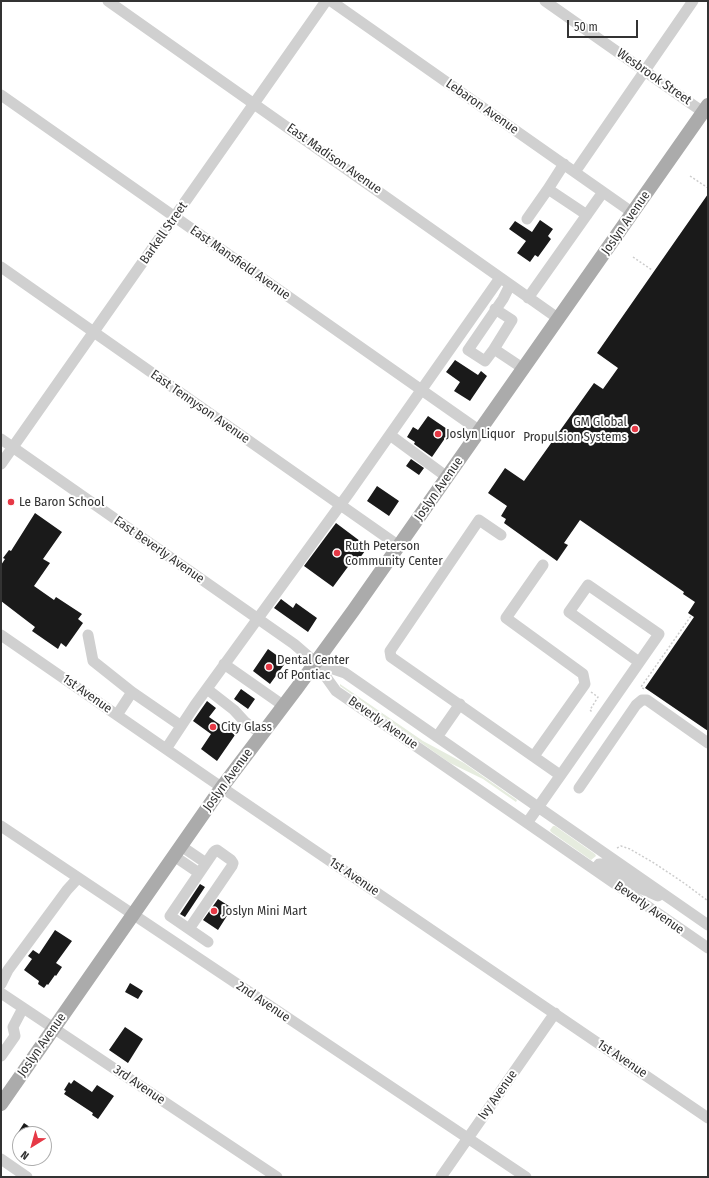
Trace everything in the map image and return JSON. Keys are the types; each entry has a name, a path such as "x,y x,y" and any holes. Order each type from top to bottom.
{"main road":[{"name":"Joslyn Avenue","path":"3,1095 54,1028 222,787 316,663 706,109"}],"street":[{"name":"East Madison Avenue","path":"108,1 559,319"},
{"name":"Barkell Street","path":"1,464 326,1"},
{"name":"Lebaron Avenue","path":"331,1 633,213"},
{"name":"Wesbrook Street","path":"545,1 644,71 706,109"},
{"path":"574,172 693,1"},
{"name":"East Mansfield Avenue","path":"1,96 480,431"},
{"path":"527,219 564,164"},
{"path":"548,189 587,215"},
{"path":"528,298 603,192"},
{"name":"East Tennyson Avenue","path":"1,267 399,546"},
{"path":"166,749 224,664 340,505 500,278"},
{"path":"495,309 512,320 485,361 468,350 495,309 503,299 510,285"},
{"path":"494,349 524,369"},
{"path":"390,435 447,477"},
{"name":"East Beverly Avenue","path":"1,439 294,644 316,663"},
{"path":"501,535 479,520 390,651 391,657 560,775"},
{"path":"534,756 585,684 583,674 506,618 543,564"},
{"path":"526,823 538,807 640,662 659,634 588,585 569,612 640,662"},
{"name":"1st Avenue","path":"1,635 708,1118"},
{"path":"88,635 93,661 132,692 177,723"},
{"name":"Beverly Avenue","path":"316,663 345,673 708,925"},
{"name":"Beverly Avenue","path":"316,663 336,690 708,948"},
{"path":"224,664 284,706"},
{"path":"207,688 234,710 245,722 262,734"},
{"path":"117,715 132,692"},
{"path":"579,788 636,705 642,700 647,700 708,743"},
{"path":"437,737 460,704"},
{"name":"2nd Avenue","path":"1,826 526,1177"},
{"path":"174,942 187,928 232,866 233,863 217,850 170,914 170,916 187,928 208,942"},
{"path":"178,851 206,864"},
{"path":"178,851 199,873"},
{"path":"595,870 600,864 604,864 642,889 687,910"},
{"path":"1,984 8,970 78,878"},
{"name":"3rd Avenue","path":"3,997 54,1028 277,1177"},
{"path":"1,1056 15,1036 14,1027 23,1008"},
{"name":"Ivy Avenue","path":"441,1177 555,1013"},
{"path":"1,1159 27,1177"}],"path":[{"path":"690,176 708,188"},
{"path":"633,257 652,270"},
{"path":"647,691 641,687 691,616"},
{"path":"616,848 621,846 630,849 648,859 708,901"}],"shaded area":[{"path":"340,684 423,741 464,763 517,800 516,802 483,779 450,763 340,686"},
{"path":"553,826 596,856 591,860 551,832 550,830"}],"building":[{"name":"GM Global Propulsion Systems","path":"708,194 708,731 645,688 694,617 688,613 695,602 683,594 684,592 580,520 564,543 568,545 557,561 504,523 506,519 501,516 507,506 488,493 505,468 524,481 594,383 603,389 618,368 597,353"},
{"path":"540,220 553,229 548,236 551,239 538,257 535,255 530,262 517,253 526,241 509,229 515,221 532,232"},
{"path":"455,360 478,375 481,371 487,376 470,401 454,391 460,382 446,372"},
{"path":"428,416 450,431 432,457 407,437 413,427 418,430"},
{"path":"411,459 424,468 419,475 406,466"},
{"path":"377,486 399,501 389,516 367,501"},
{"path":"35,513 62,532 43,559 50,563 34,586 54,600 56,597 82,614 78,619 83,623 66,647 61,643 58,649 32,631 35,627 1,601 1,565 5,559 3,558 9,550 11,551"},
{"name":"Ruth Peterson Community Center","path":"336,523 368,547 356,563 353,560 333,587 304,566"},
{"path":"281,599 293,608 296,603 317,618 308,632 274,608"},
{"name":"Dental Center of Pontiac","path":"268,649 286,662 270,684 253,671"},
{"path":"241,689 255,699 248,709 234,699"},
{"name":"City Glass","path":"207,701 216,708 209,717 235,735 217,761 201,749 211,734 193,721"},
{"path":"200,884 205,887 185,917 180,914"},
{"path":"218,899 232,908 218,930 203,920"},
{"path":"55,930 72,941 56,963 62,967 56,976 55,975 44,988 38,984 39,981 24,970 32,959 28,956 33,950 39,954"},
{"path":"130,983 143,991 138,999 125,992"},
{"path":"125,1027 143,1039 128,1063 109,1050"},
{"path":"74,1080 92,1092 97,1085 114,1096 98,1119 92,1115 93,1113 64,1094 66,1091 64,1090 69,1082 71,1084"}],"place":[{"name":"GM Global Propulsion Systems","path":"635,429"},
{"name":"Joslyn Liquor","path":"438,434"},
{"name":"Le Baron School","path":"11,502"},
{"name":"Ruth Peterson Community Center","path":"337,553"},
{"name":"Dental Center of Pontiac","path":"269,667"},
{"name":"City Glass","path":"213,727"},
{"name":"Joslyn Mini Mart","path":"214,911"}]}
